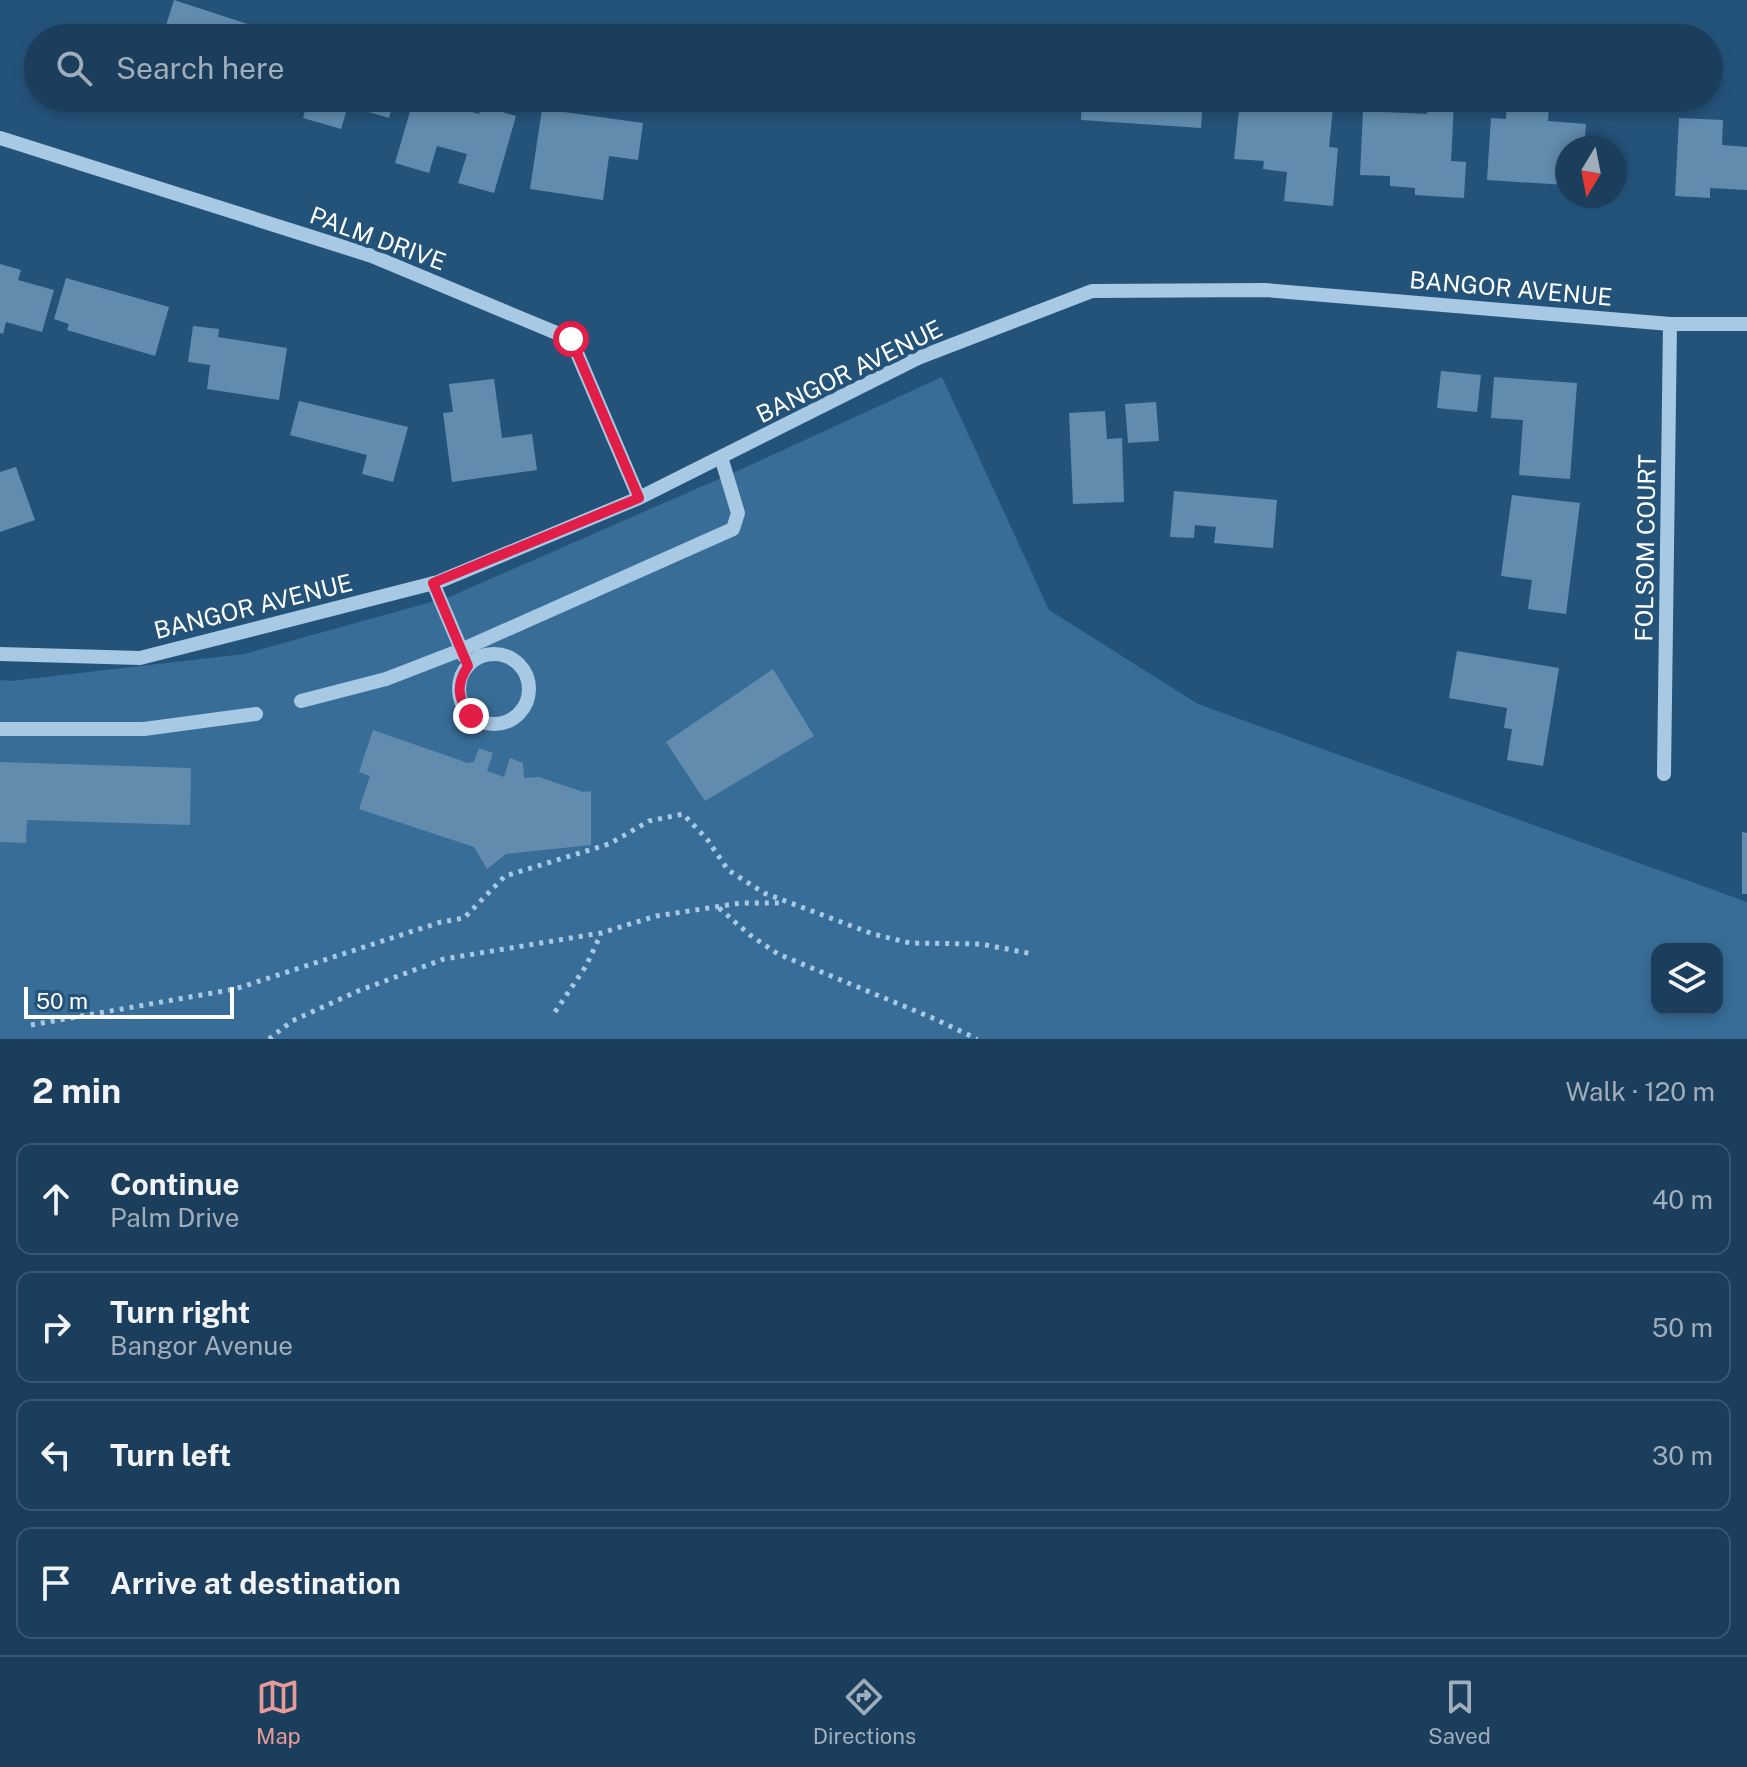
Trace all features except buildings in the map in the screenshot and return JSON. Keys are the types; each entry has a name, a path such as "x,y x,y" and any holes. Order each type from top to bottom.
{"street":[{"name":"PALM DRIVE","path":"0,138 372,256 571,339 639,498"},
{"name":"BANGOR AVENUE","path":"0,654 140,658 433,583 639,498 918,358 1092,291 1265,290 1670,324 1747,324"},
{"name":"FOLSOM COURT","path":"1664,774 1670,324"},
{"path":"301,701 386,679 461,650 733,529 738,513 721,457"},
{"path":"433,583 468,666 459,686 464,707 471,716 491,724 512,720 521,712 527,702 528,678 513,659 489,655 477,658 468,666"},
{"path":"0,729 144,729 256,714"}],"path":[{"path":"31,1025 235,989 441,922 464,918 505,876 609,844 649,821 683,814 707,839 728,870 764,893 789,903 873,934 910,943 981,944 1033,954"},
{"path":"269,1039 292,1021 358,991 444,959 601,933 656,916 741,903 789,903"},
{"path":"718,907 778,954 977,1039"},
{"path":"555,1012 586,966 601,933"}],"shaded area":[{"path":"942,377 1049,610 1198,704 1747,902 1747,1039 0,1039 0,680 244,654 449,597 744,468"}],"route":[{"path":"471,716 460,697 459,686 468,666 433,583 639,498 571,339"}]}
